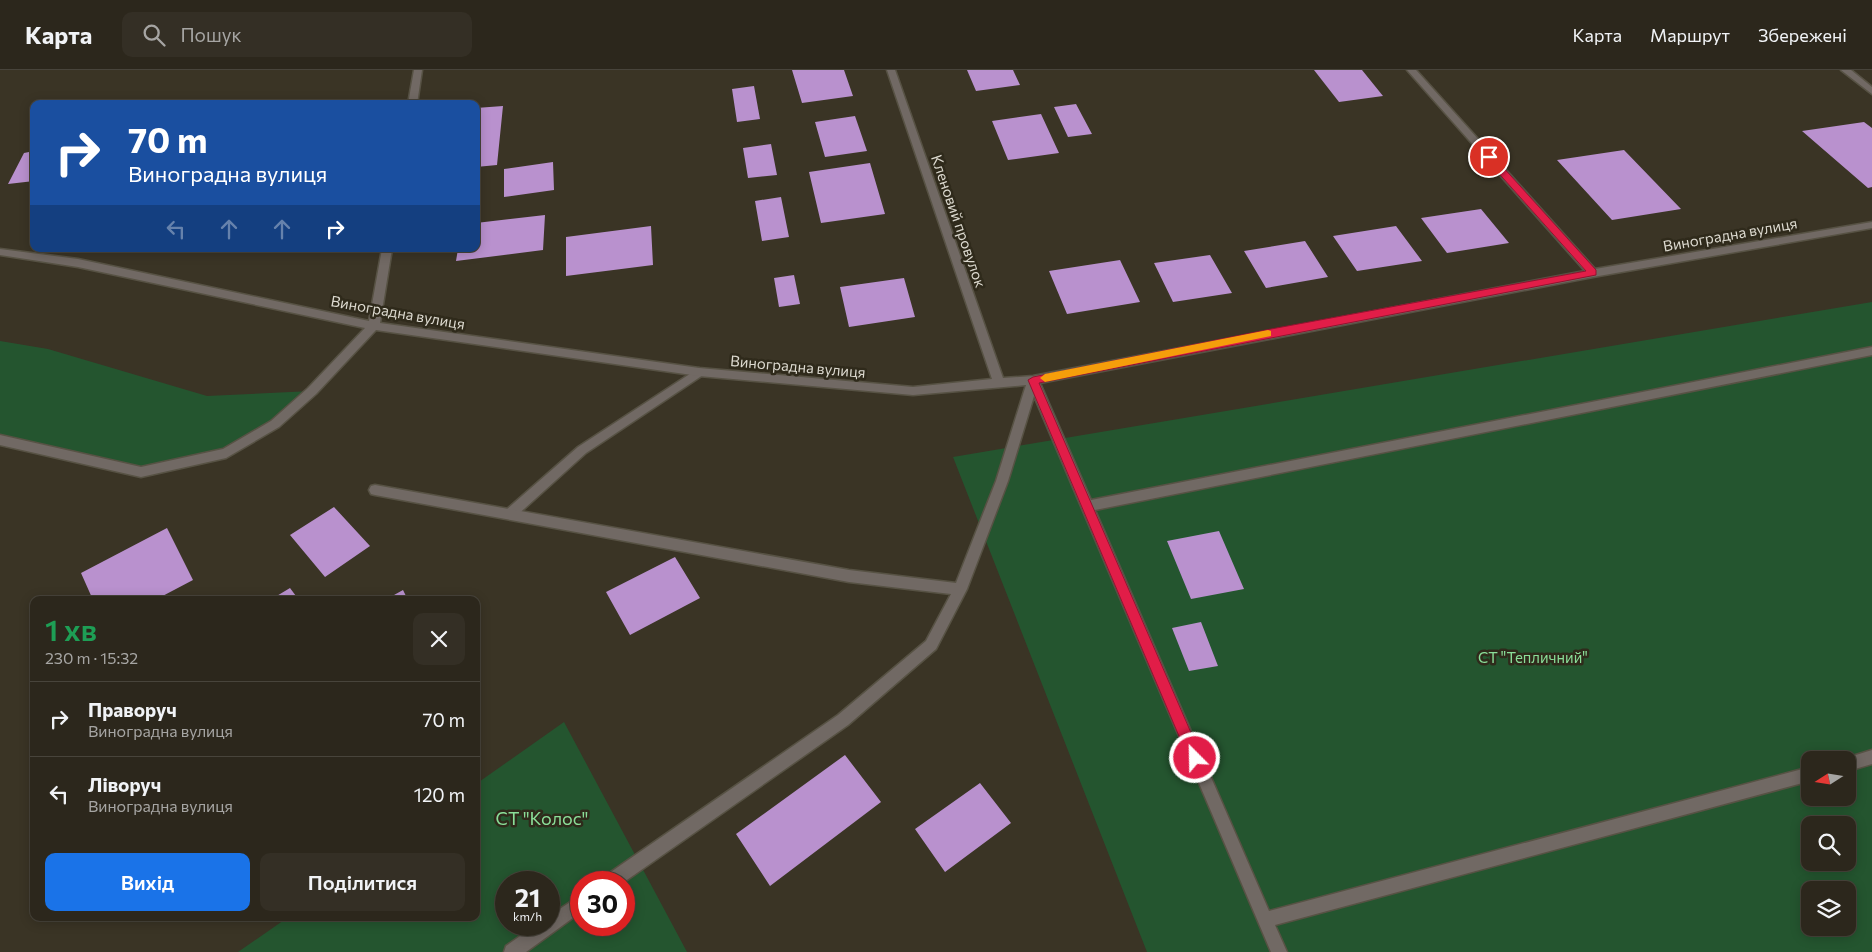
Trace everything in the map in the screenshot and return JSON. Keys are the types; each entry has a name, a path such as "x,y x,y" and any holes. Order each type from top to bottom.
{"street":[{"path":"413,100 418,70"},
{"name":"Кленовий провулок","path":"892,70 999,382"},
{"path":"1411,70 1593,272"},
{"path":"1845,70 1872,91"},
{"name":"Виноградна вулиця","path":"0,252 78,263 374,326 699,372 913,391 1033,380 1593,272 1872,225"},
{"path":"0,440 140,472 226,452 274,424 312,391 374,326 386,252"},
{"path":"1087,506 1872,351"},
{"path":"510,514 582,450 699,372"},
{"path":"1033,380 1279,952"},
{"path":"627,871 842,720 931,645 960,589 1002,481 1033,380"},
{"path":"375,490 849,576 960,589"},
{"path":"1856,762 1872,757"},
{"path":"1264,920 1801,776"},
{"path":"512,952 570,912"}],"green space":[{"name":"СТ \"Тепличний\"","path":"1872,302 1872,952 1147,952 953,457"},
{"path":"0,341 48,349 207,396 312,391 275,424 226,453 141,472 0,440"},
{"name":"СТ \"Колос\"","path":"564,722 687,952 238,952 283,921 480,921 480,781"}],"building":[{"path":"792,70 844,70 853,96 802,103"},
{"path":"967,70 1013,70 1020,85 976,91"},
{"path":"1314,70 1362,70 1383,96 1339,102"},
{"path":"754,86 760,119 737,122 732,89"},
{"path":"1076,104 1092,134 1068,137 1054,107"},
{"path":"503,106 497,165 480,167 480,108"},
{"path":"1041,114 1059,153 1008,160 992,121"},
{"path":"855,116 867,151 825,157 815,122"},
{"path":"1864,122 1872,128 1872,187 1868,188 1802,131"},
{"path":"771,144 777,175 748,178 743,148"},
{"path":"1624,150 1681,209 1612,220 1557,160"},
{"path":"30,152 30,181 8,184 24,153"},
{"path":"553,162 554,190 504,197 504,169"},
{"path":"870,163 885,214 821,223 809,172"},
{"path":"781,197 789,237 762,241 755,201"},
{"path":"1481,209 1509,243 1447,253 1421,218"},
{"path":"545,215 543,250 456,261 458,252 480,252 480,223"},
{"path":"651,226 653,265 566,276 566,237"},
{"path":"1396,226 1422,261 1357,271 1333,236"},
{"path":"1305,241 1328,277 1266,288 1244,251"},
{"path":"1210,255 1232,293 1173,302 1154,263"},
{"path":"1120,260 1140,302 1067,314 1049,271"},
{"path":"794,275 800,304 779,307 774,278"},
{"path":"904,278 915,317 849,327 840,287"},
{"path":"334,507 370,546 325,577 290,535"},
{"path":"167,528 193,580 163,596 91,596 81,573"},
{"path":"1219,531 1244,589 1191,599 1167,541"},
{"path":"675,557 700,598 630,635 606,592"},
{"path":"290,588 296,596 277,596"},
{"path":"403,590 406,596 392,596"},
{"path":"1201,622 1218,666 1189,671 1172,628"},
{"path":"845,755 881,802 770,886 736,834"},
{"path":"980,783 1011,823 945,872 915,829"}],"slow traffic":[{"path":"1045,378 1268,334"}],"route":[{"path":"1195,758 1033,380 1593,272 1489,157"}]}
